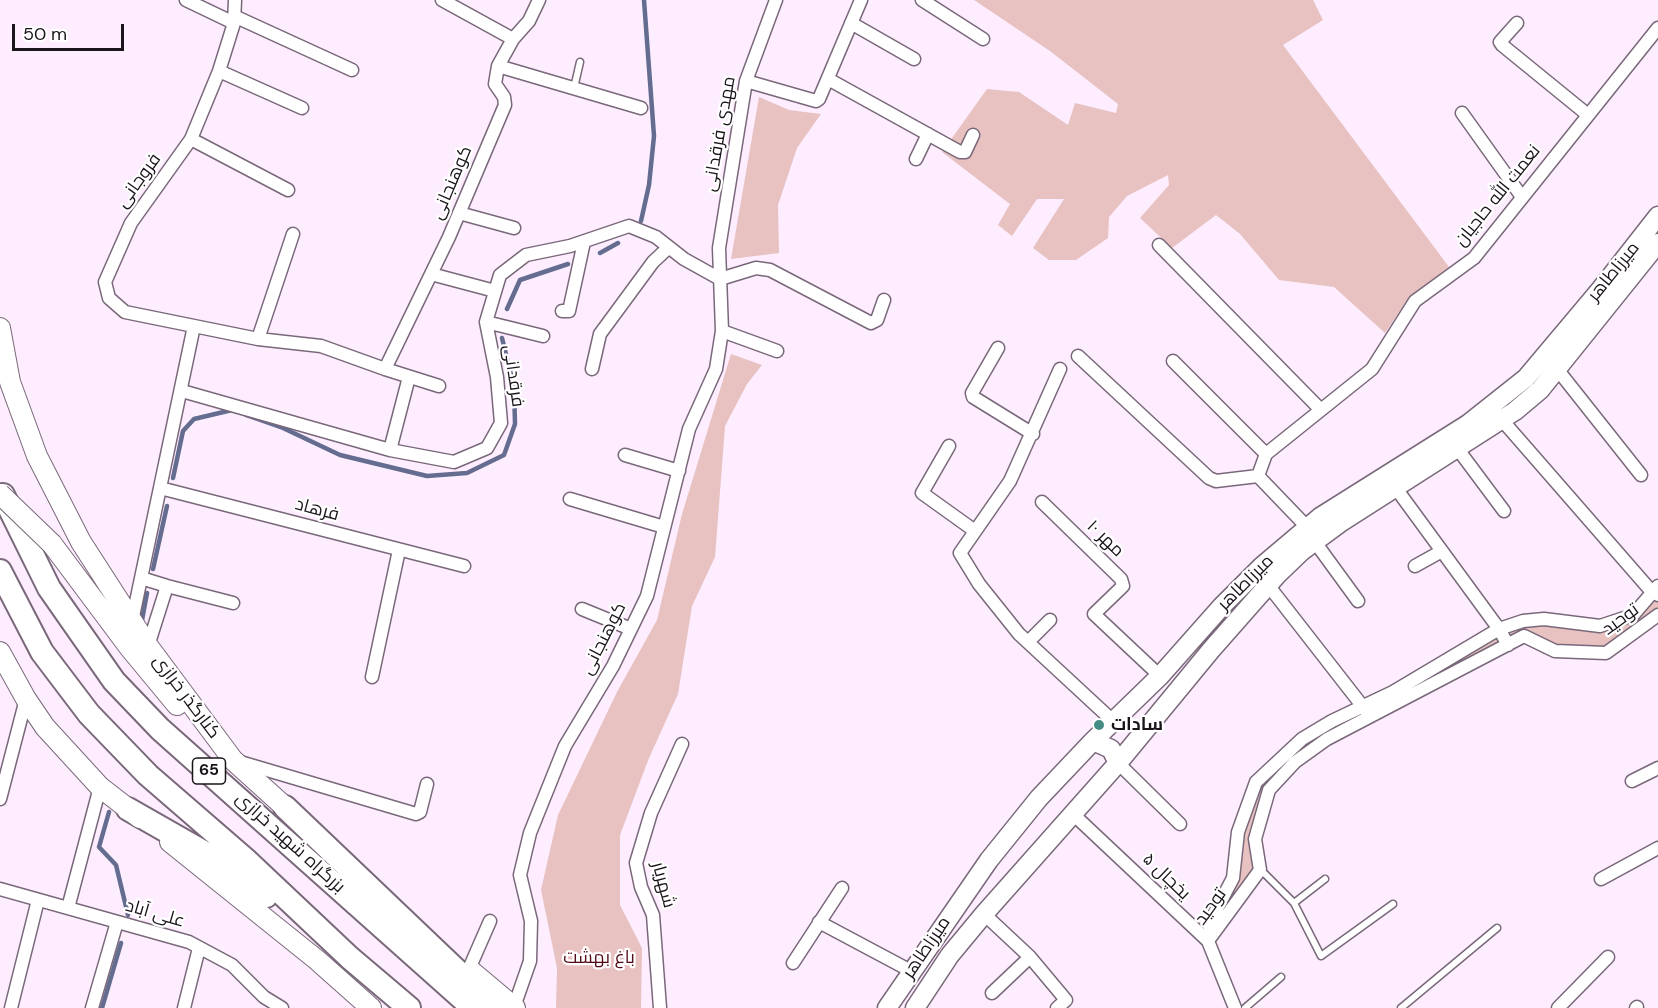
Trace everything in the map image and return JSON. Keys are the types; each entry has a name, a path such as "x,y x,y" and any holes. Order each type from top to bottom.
{"highway":[{"name":"بزرگراه شهید خرازی","path":"0,492 49,588 114,681 160,729 473,1008"},
{"name":"65","path":"0,571 42,652 89,714 148,775 245,859 350,958 409,1008"},
{"path":"285,807 496,1008"},
{"path":"128,809 221,862 350,958"}],"main road":[{"name":"میرزاطاهر","path":"887,1008 989,860 1039,798 1160,675 1246,582 1311,534 1375,480 1468,424 1526,378 1658,216"},
{"name":"میرزاطاهر","path":"915,1008 950,955 984,914 1118,763 1311,534 1395,487 1502,420 1540,390 1658,243"},
{"name":"کنارگذر خرازی","path":"0,328 10,382 37,456 81,542 148,646 233,760 515,1008"},
{"path":"0,492 52,544 173,701 233,760"},
{"path":"0,652 26,699 45,727 100,787 240,896 371,1008"},
{"path":"1093,741 1111,749 1118,763"},
{"path":"989,860 1002,878 1015,879"}],"street":[{"path":"186,0 352,70"},
{"name":"فروجانی","path":"194,326 125,312 109,298 105,282 131,223 191,139 219,71 234,20 235,0"},
{"path":"442,0 513,39"},
{"path":"538,0 529,21 513,39 498,66 642,108"},
{"name":"مهدی فرقدانی","path":"720,279 719,248 746,81 776,0"},
{"path":"746,81 816,101 821,96 861,0"},
{"path":"922,0 983,39"},
{"path":"851,23 915,59"},
{"path":"1517,23 1500,42 1502,45 1588,115"},
{"name":"نعمت الله حاجیان","path":"1266,454 1372,369 1415,301 1474,258 1658,28"},
{"name":"کوهنجانی","path":"385,369 459,213 505,105 504,97 495,84 498,66"},
{"path":"219,71 302,108"},
{"path":"828,79 963,153 973,135"},
{"path":"1462,113 1522,197"},
{"path":"916,159 928,134"},
{"path":"191,139 288,190"},
{"path":"459,213 514,228"},
{"name":"فرقدانی","path":"182,391 390,450 454,462 487,448 501,423 497,377 486,322 500,275 526,255 584,242 628,226 656,237 669,247"},
{"path":"258,339 293,234"},
{"path":"562,311 569,311 584,242"},
{"path":"1159,245 1320,409"},
{"path":"592,369 600,334 652,262 669,247 684,259 720,279 756,268 770,270 871,323 877,320 884,300"},
{"path":"431,274 495,291"},
{"name":"کوهنجانی","path":"515,1008 530,961 531,921 520,875 530,833 565,746 613,666 647,596 689,429 717,369 722,331 720,279"},
{"path":"486,322 543,336"},
{"path":"132,621 194,326 258,339 321,346 439,387"},
{"path":"722,331 777,351"},
{"path":"998,348 973,397 1033,434"},
{"path":"1078,356 1209,478 1216,481 1258,476"},
{"path":"1173,361 1266,454 1258,476"},
{"path":"1060,369 1033,434 1010,481 960,553 979,584 1028,642 1114,722"},
{"path":"1557,369 1641,475"},
{"path":"390,450 409,377"},
{"path":"1502,420 1656,591"},
{"path":"949,446 922,493 975,531"},
{"path":"1457,448 1504,511"},
{"path":"625,455 679,471"},
{"path":"1258,476 1311,534 1358,601"},
{"path":"1395,487 1500,629 1508,645"},
{"name":"فرهاد","path":"160,488 465,566"},
{"path":"570,499 664,527"},
{"name":"مهر ۱۰","path":"1042,502 1124,583 1094,614 1160,675"},
{"path":"372,677 399,550"},
{"path":"1415,566 1442,551"},
{"path":"141,578 232,603"},
{"path":"1268,585 1364,706 1370,718"},
{"path":"148,646 167,586"},
{"name":"توحید","path":"1208,941 1211,920 1233,878 1238,832 1256,782 1302,738 1467,650 1500,629 1523,621 1544,619 1600,626 1633,615 1656,591"},
{"path":"582,609 631,629"},
{"name":"توحید","path":"1208,941 1260,870 1255,839 1269,790 1295,762 1327,738 1370,718 1453,671 1524,636 1555,651 1606,653 1658,615"},
{"path":"1028,642 1050,620"},
{"path":"0,799 26,699"},
{"name":"شهریار","path":"660,1008 653,915 641,887 636,863 651,813 682,744"},
{"path":"233,760 416,814 420,812 427,784"},
{"path":"1118,763 1180,824"},
{"path":"1632,781 1658,768"},
{"path":"1256,782 1269,790"},
{"path":"68,908 100,787"},
{"name":"یخچال ۵","path":"1073,814 1208,941 1235,1008"},
{"path":"1238,832 1255,839"},
{"path":"1601,879 1658,848"},
{"path":"793,963 842,888"},
{"name":"علی آباد","path":"0,889 199,948 232,966 264,997 282,1008"},
{"path":"11,1008 38,900"},
{"path":"984,914 1030,957 1066,1000 1057,1008"},
{"path":"469,969 490,921"},
{"path":"93,1008 117,922"},
{"path":"819,922 911,971"},
{"path":"184,1008 199,948"},
{"path":"992,993 1030,957"},
{"path":"1565,1006 1608,957"}],"lane":[{"path":"574,88 580,62"},
{"path":"1260,870 1294,903 1321,956 1393,904"},
{"path":"1294,903 1325,879"},
{"path":"1401,1008 1497,928"},
{"path":"1245,1008 1281,977"}],"green space":[{"path":"974,0 1313,0 1323,20 1283,45 1449,267 1409,297 1385,333 1334,287 1279,280 1240,234 1216,215 1172,248 1140,218 1169,185 1168,175 1127,196 1109,217 1108,238 1076,260 1049,260 1033,248 1064,199 1037,199 1012,236 998,225 1010,204 942,152 987,89 1019,92 1068,125 1075,103 1116,113 1118,104 1050,51"},
{"path":"759,97 789,110 821,114 797,148 778,205 779,253 731,259"},
{"name":"باغ بهشت","path":"731,354 762,365 747,384 725,426 715,557 692,606 678,694 649,758 620,835 620,905 642,948 641,1008 556,1008 557,968 541,890 558,815 617,692 657,620 682,514"},
{"path":"1658,589 1658,612 1607,650 1557,649 1525,635 1365,718 1268,788 1257,867 1212,932 1257,783 1303,738 1524,623 1583,627 1634,618"}],"waterway":[{"path":"641,221 649,185 654,136 644,0"},
{"path":"600,253 618,243"},
{"path":"507,309 520,280 568,264"},
{"path":"246,415 283,428 340,455 427,476 467,473 504,455 515,424 514,387 502,338"},
{"path":"173,478 183,431 194,419 232,410"},
{"path":"153,569 167,506"},
{"path":"142,620 147,593"},
{"path":"109,812 99,847 116,865 128,915"},
{"path":"102,1008 121,943"}],"place":[{"name":"سادات","path":"1099,725"}]}
